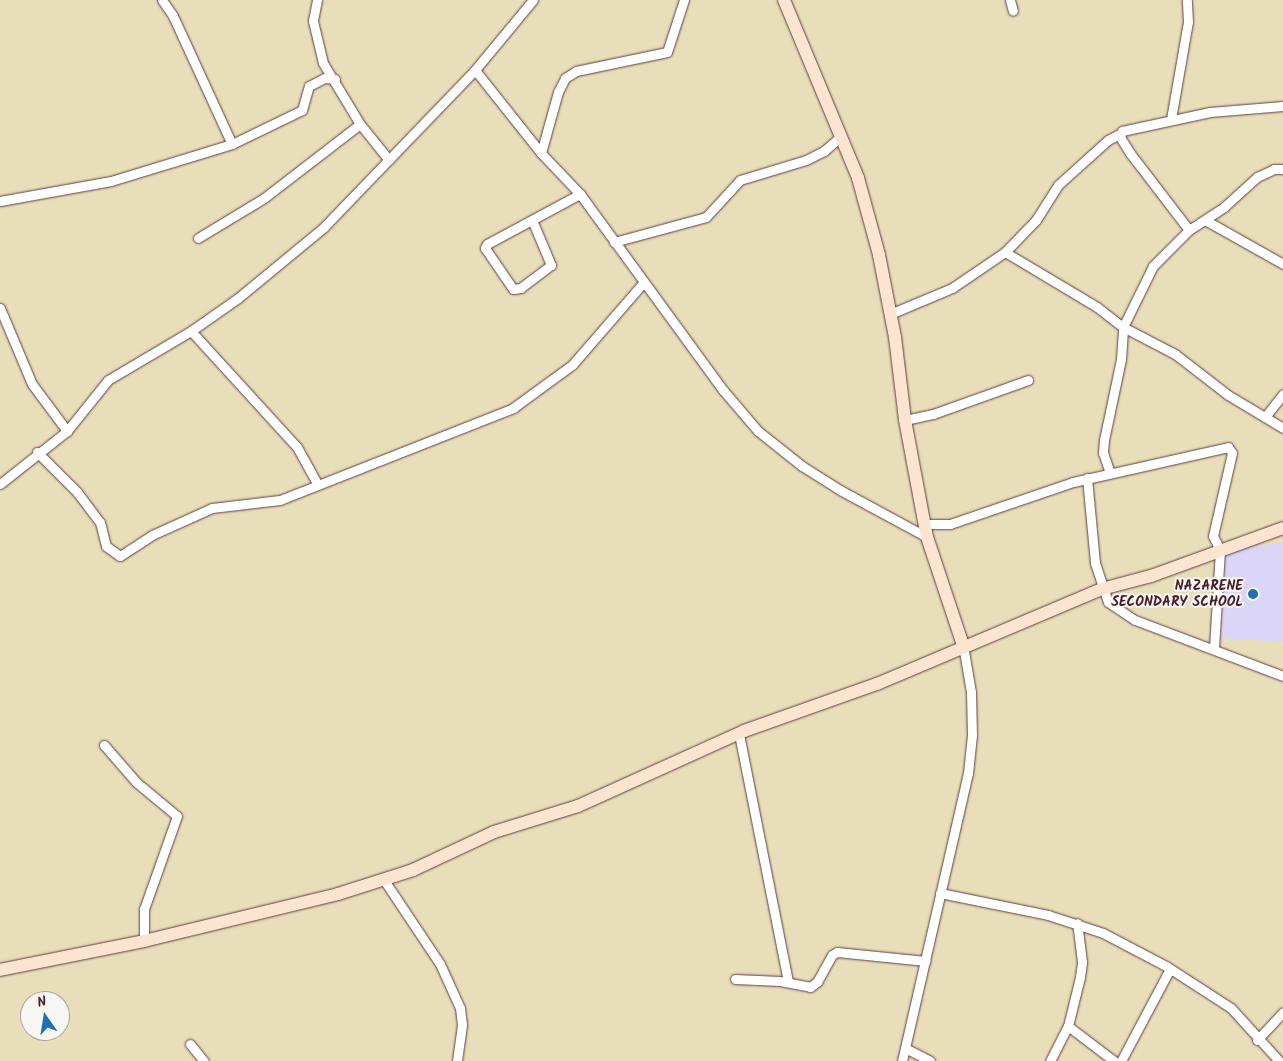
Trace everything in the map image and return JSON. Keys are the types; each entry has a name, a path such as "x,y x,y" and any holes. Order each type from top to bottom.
{"street":[{"path":"163,0 173,16 232,144"},
{"path":"317,0 313,21 316,41 323,63 335,79 360,124 389,160"},
{"path":"0,484 36,452 67,431 108,380 191,331 282,264 352,200 475,70 533,0"},
{"path":"541,153 558,92 565,78 576,71 667,52 684,0"},
{"path":"784,0 858,178 879,255 890,314 904,420 927,531 963,645 971,692 972,736 968,773 902,1061"},
{"path":"1010,0 1013,11"},
{"path":"1171,119 1188,22 1187,0"},
{"path":"475,70 541,153 580,194 643,283 723,390 758,431 802,466 832,486 927,531 1087,478 1228,447 1232,453 1213,536 1220,550 1214,650"},
{"path":"0,201 111,181 232,144 302,110 309,86 325,78 335,79"},
{"path":"890,314 952,288 1005,252 1036,220 1058,185 1108,140 1125,129 1210,112 1283,106"},
{"path":"198,238 264,198 360,124"},
{"path":"1121,133 1151,182 1189,230"},
{"path":"614,242 706,216 740,180 806,160 824,151 840,137"},
{"path":"1110,473 1103,453 1104,440 1122,359 1123,327 1153,266 1189,230 1205,220 1264,172 1283,169"},
{"path":"532,220 551,265 521,288 512,290 485,248 487,244 580,194"},
{"path":"1205,220 1283,264"},
{"path":"1005,252 1097,307 1123,327 1175,354 1228,395 1283,428"},
{"path":"36,452 77,492 98,518 103,542 117,556 152,535 212,508 275,501 513,408 572,365 643,283"},
{"path":"0,308 32,384 67,431"},
{"path":"191,331 297,447 318,485"},
{"path":"904,420 933,414 1028,380"},
{"path":"1265,417 1283,394"},
{"path":"1087,478 1091,531 1102,589 1108,602 1120,612 1283,676"},
{"path":"0,970 144,941 384,880 494,832 578,806 739,734 877,684 963,645 1021,625 1102,589 1151,576 1283,528"},
{"path":"739,734 788,982"},
{"path":"104,745 136,782 177,816 144,910 144,941"},
{"path":"384,880 440,964 460,1008 462,1025 457,1061"},
{"path":"940,893 1077,923 1103,933 1170,969 1230,1008 1257,1040 1279,1061"},
{"path":"1050,1061 1068,1026 1082,962 1077,923"},
{"path":"735,979 788,982 806,988 814,985 832,955 837,952 926,961"},
{"path":"1121,1061 1170,969"},
{"path":"1257,1040 1283,1012"},
{"path":"1068,1026 1114,1061"},
{"path":"190,1044 204,1061"},
{"path":"905,1048 930,1061"}],"shaded area":[{"name":"NAZARENE SECONDARY SCHOOL","path":"1283,542 1283,642 1220,638 1226,551"}],"place":[{"name":"NAZARENE SECONDARY SCHOOL","path":"1253,594"}]}
